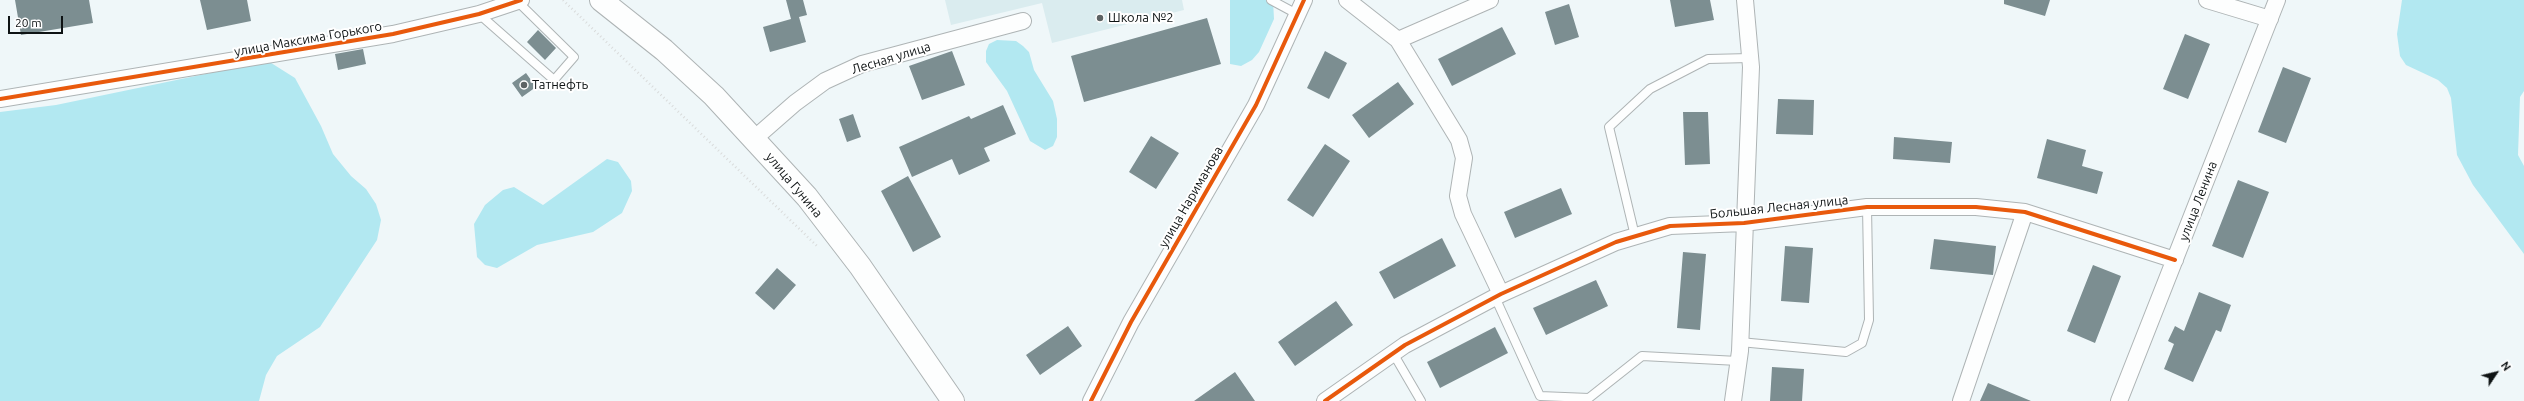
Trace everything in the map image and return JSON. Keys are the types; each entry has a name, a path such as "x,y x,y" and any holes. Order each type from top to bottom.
{"main road":[{"name":"улица Гунина","path":"601,0 664,50 755,138 807,197 860,266 953,401"}],"street":[{"name":"улица Нариманова","path":"1091,401 1131,322 1256,105 1304,0"},
{"path":"1347,0 1398,40 1459,140 1464,158 1458,196 1463,214 1498,296"},
{"path":"1398,40 1490,0"},
{"path":"1733,401 1740,342 1750,58 1745,0"},
{"path":"2207,0 2270,18"},
{"name":"улица Ленина","path":"2119,401 2277,0"},
{"name":"улица Максима Горького","path":"0,99 393,34 479,14 519,1"},
{"name":"Лесная улица","path":"755,138 795,103 825,81 862,64 1023,21"},
{"name":"Большая Лесная улица","path":"1325,401 1393,353 1498,296 1616,242 1670,226 1744,223 1867,207 1976,207 2025,212 2175,260"},
{"path":"1961,401 2025,212"}],"lane":[{"path":"1271,0 1297,14"},
{"path":"479,14 554,80 574,57 519,1"},
{"path":"1635,236 1609,127 1650,89 1708,59 1750,58"},
{"path":"1740,342 1846,352 1862,343 1869,320 1867,207"},
{"path":"1498,296 1539,398 1589,398 1642,356 1738,361"},
{"path":"1393,353 1421,401"}],"path":[{"path":"563,0 821,250"}],"shaded area":[{"name":"Школа №2","path":"945,0 1182,0 1184,10 1052,43 1042,3 951,25"},
{"path":"1230,0 1273,0 1274,19 1259,52 1252,60 1241,66 1230,64"},
{"path":"2402,0 2524,0 2524,91 2520,97 2518,155 2524,166 2524,254 2473,185 2457,155 2451,98 2447,88 2438,80 2406,65 2400,56 2397,34"},
{"path":"997,40 1016,41 1029,52 1034,70 1053,101 1057,119 1057,137 1053,146 1045,150 1030,141 1007,91 986,62 986,51 989,44"},
{"path":"268,61 295,78 321,126 333,154 351,176 366,189 376,204 381,220 377,240 320,327 277,356 266,375 259,401 0,401 0,112 56,105"},
{"path":"607,159 618,162 631,181 632,191 622,213 593,232 537,245 497,268 485,265 477,257 474,224 485,205 503,190 514,187 543,205"}],"building":[{"path":"15,0 89,0 93,23 21,35"},
{"path":"200,0 247,0 251,21 207,30"},
{"path":"786,0 803,0 807,15 799,17 806,42 770,52 763,27 791,19"},
{"path":"1670,0 1710,0 1714,20 1675,27"},
{"path":"2004,0 2050,0 2045,16 2004,4"},
{"path":"1569,4 1579,37 1555,45 1545,12"},
{"path":"1207,18 1221,64 1084,102 1071,56"},
{"path":"1502,27 1516,54 1452,86 1438,59"},
{"path":"538,30 556,48 545,60 527,42"},
{"path":"2185,34 2210,44 2188,99 2163,89"},
{"path":"363,49 366,64 338,70 335,54"},
{"path":"952,51 965,85 922,100 909,66"},
{"path":"1325,51 1347,63 1329,99 1307,88"},
{"path":"2283,67 2311,78 2286,143 2258,132"},
{"path":"526,73 536,87 522,97 512,83"},
{"path":"1398,82 1414,104 1369,138 1352,115"},
{"path":"1778,99 1814,100 1813,135 1776,134"},
{"path":"1003,105 1016,134 984,148 990,161 959,175 952,159 912,177 899,147 969,116 971,119"},
{"path":"1683,112 1708,112 1710,164 1685,165"},
{"path":"853,114 861,137 847,142 839,119"},
{"path":"1151,136 1179,153 1156,189 1129,172"},
{"path":"1894,137 1952,142 1950,163 1893,159"},
{"path":"2047,139 2086,150 2082,166 2103,172 2097,194 2037,178"},
{"path":"1325,144 1350,161 1313,217 1287,200"},
{"path":"908,176 941,237 913,252 881,191"},
{"path":"2238,180 2269,192 2243,258 2212,246"},
{"path":"1561,188 1572,214 1515,238 1504,212"},
{"path":"1442,238 1456,266 1394,299 1379,272"},
{"path":"1934,239 1996,246 1993,275 1930,269"},
{"path":"1785,246 1813,248 1809,303 1781,301"},
{"path":"1683,252 1706,254 1700,330 1677,328"},
{"path":"2093,265 2121,276 2095,343 2067,331"},
{"path":"777,268 796,285 774,310 755,293"},
{"path":"1596,280 1608,306 1546,335 1533,308"},
{"path":"2199,292 2231,305 2221,332 2216,330 2193,382 2164,369 2174,344 2168,341 2175,326 2184,331"},
{"path":"1336,301 1353,325 1295,366 1278,342"},
{"path":"1068,326 1082,346 1040,375 1026,355"},
{"path":"1495,327 1508,353 1440,388 1427,362"},
{"path":"1772,367 1804,369 1802,401 1770,401"},
{"path":"1235,372 1255,401 1194,401"},
{"path":"1988,383 2031,401 1980,401"}],"cycle path":[{"path":"0,99 393,34 479,14 521,0"},
{"path":"1091,401 1131,322 1256,105 1304,0"},
{"path":"1325,401 1405,345 1501,294 1616,242 1670,226 1744,223 1867,207 1976,207 2025,212 2175,260"}],"place":[{"name":"Школа №2","path":"1100,18"},
{"name":"Татнефть","path":"524,85"}]}
